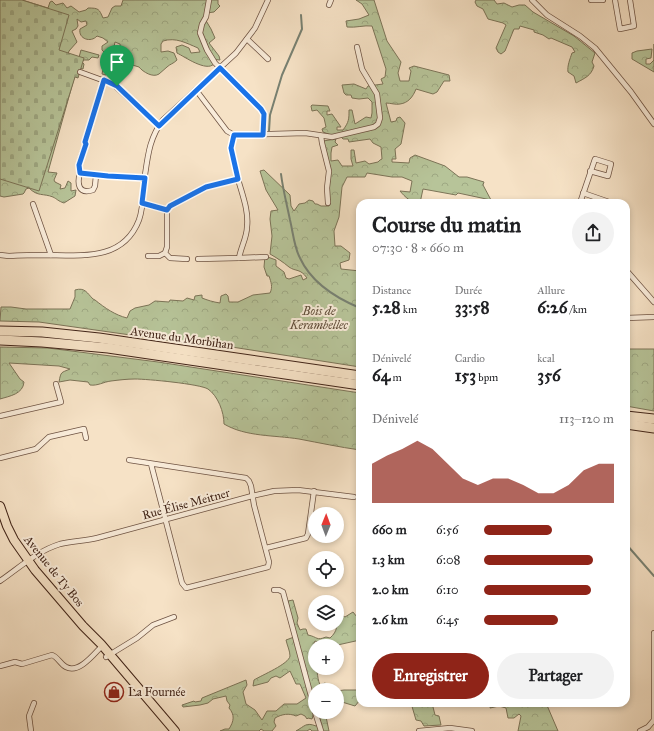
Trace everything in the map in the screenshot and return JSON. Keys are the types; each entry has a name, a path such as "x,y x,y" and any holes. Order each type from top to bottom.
{"highway":[{"name":"Avenue du Morbihan","path":"0,330 42,332 98,338 356,375"},
{"name":"Avenue du Morbihan","path":"0,340 108,348 356,384"},
{"path":"630,416 654,419"},
{"path":"630,425 654,428"}],"main road":[{"name":"Avenue de Ty Bos","path":"0,506 5,527 28,561 101,647 168,731"},
{"name":"Avenue de Ty Bos","path":"108,656 175,731"}],"street":[{"path":"209,0 206,17 202,24 200,33 211,57 263,111 263,135"},
{"path":"0,255 88,256 114,249 126,239 136,227 140,216 150,146 159,126 236,53 258,23 268,0"},
{"path":"329,5 331,0"},
{"path":"532,0 547,15 580,36 595,48 631,92 654,124"},
{"path":"591,0 603,0"},
{"path":"615,0 620,29 634,26 630,0"},
{"path":"247,39 268,59"},
{"path":"196,90 227,131 234,135 305,134 334,137 364,130 374,127 379,122 379,110 376,94 362,69 356,47"},
{"path":"80,72 117,86 159,126"},
{"path":"96,175 94,188 90,191 82,190 78,181 80,173 79,165 104,80"},
{"path":"234,135 231,148 248,226 241,247 240,258"},
{"path":"322,136 322,143 329,171 327,188 328,203"},
{"path":"581,199 590,171 595,159 611,164 608,176 590,171"},
{"path":"80,173 145,178"},
{"path":"148,256 159,256 165,253 167,247 167,210 170,206 206,187 238,179"},
{"path":"583,193 600,199"},
{"path":"142,203 167,210"},
{"path":"33,204 51,255"},
{"path":"165,253 172,259 187,258"},
{"path":"198,259 266,257"},
{"path":"630,274 654,302"},
{"path":"630,278 634,279"},
{"path":"630,318 654,317"},
{"path":"0,416 61,402 56,384"},
{"path":"0,458 36,449 49,437 84,429 86,438"},
{"path":"129,460 246,478 249,481 266,548 269,562 268,567 186,588 182,583 151,464"},
{"name":"Rue Élise Meitner","path":"0,581 36,555 58,544 71,541 89,540 252,496 274,491 314,491 354,497"},
{"path":"266,548 307,537 314,491"},
{"path":"274,590 279,590 282,592 308,686"},
{"path":"108,656 137,638 156,623 174,616"},
{"path":"640,731 648,727 654,720 654,633"},
{"path":"0,666 15,662 22,664 52,655 55,656 67,668 74,669 84,663 101,647"},
{"path":"31,731 29,716 34,703"},
{"path":"317,719 321,731"},
{"path":"419,731 450,728 472,731"}],"green space":[{"path":"0,0 22,0 69,15 59,50 84,58 78,78 75,77 39,191 0,179"},
{"path":"13,0 22,0 48,8 50,2 52,1 56,5 63,3 67,8 71,6 79,12 88,8 94,8 99,11 103,18 108,17 112,8 115,6 121,6 123,0 218,0 218,4 220,6 214,12 206,13 205,19 215,38 209,43 219,56 220,60 210,59 214,64 210,66 201,65 177,53 176,47 182,45 189,48 191,53 200,52 198,48 181,41 163,41 161,44 161,52 168,51 174,53 177,60 159,74 151,75 139,67 129,64 121,53 120,44 115,42 106,75 102,74 106,54 102,50 102,46 108,42 97,36 92,39 86,39 83,37 80,29 87,25 86,21 81,22 77,19 78,26 72,31 77,42 69,51 67,57 78,61 81,50 99,55 98,58 92,57 89,60 84,60 82,62 84,64 83,69 79,68 75,75 48,172 57,173 54,180 61,185 60,189 65,188 68,181 71,183 71,191 76,190 75,196 64,203 53,197 35,193 29,188 26,189 23,194 4,197 0,196 0,165"},
{"name":"Bois de Kerambellec","path":"356,0 374,0 387,41 401,62 398,73 400,81 409,81 411,71 409,68 414,66 449,75 450,81 444,81 437,92 433,94 416,89 408,101 398,104 386,103 391,122 396,121 397,118 400,117 405,123 401,144 395,149 396,159 392,159 392,162 409,163 410,158 415,155 445,166 459,177 467,177 484,182 483,185 490,199 423,189 421,199 408,199 400,191 410,192 412,181 402,177 367,173 365,177 347,177 342,187 339,217 334,231 335,246 341,246 350,253 349,260 340,263 341,269 356,271 356,366 219,345 194,344 39,322 0,321 1,307 26,309 70,309 75,297 75,290 78,289 86,291 93,299 110,311 127,318 130,311 135,308 149,305 155,301 183,301 187,298 194,300 195,296 202,295 202,298 220,303 221,296 226,294 229,302 238,302 253,295 270,293 271,284 264,267 265,256 276,260 276,266 284,272 286,278 289,279 301,275 303,280 307,278 300,271 291,268 270,254 272,236 270,219 271,211 278,210 266,190 260,171 264,170 290,195 291,206 294,211 299,204 305,203 309,200 321,206 329,206 329,188 323,141 336,139 335,142 338,145 332,147 331,161 338,160 342,166 353,166 351,150 354,150 356,163 365,161 369,164 378,162 382,159 381,147 373,143 370,139 349,142 348,139 343,139 338,134 331,135 323,132 322,129 326,127 324,118 317,110 312,111 311,106 328,106 330,111 327,111 327,115 332,114 341,127 337,127 337,130 343,130 346,125 349,118 349,110 352,110 355,124 366,117 371,118 372,102 368,98 359,99 352,98 351,95 346,95 342,85 354,84 366,89 368,86 383,84 381,79 385,77 386,69 372,26 347,27 346,21 359,19 369,15 362,4"},
{"path":"476,0 494,0 497,4 504,3 512,7 525,5 533,12 574,36 595,53 592,62 594,66 591,72 576,83 574,76 568,72 568,65 572,53 575,52 572,47 551,38 549,39 534,32 534,30 520,26 519,29 514,29 505,51 501,54 496,48 506,25 488,19 483,9 477,6 475,2"},
{"path":"652,49 651,58 646,59 646,64 650,64 654,60 654,72 632,59 632,53"},
{"path":"0,347 48,348 158,362 356,392 356,449 299,439 260,435 233,428 224,424 223,414 215,396 208,389 203,387 135,379 111,381 93,385 90,385 88,382 70,380 59,382 62,373 70,369 59,366 9,363 20,379 24,382 23,386 19,392 0,399"},
{"path":"630,349 654,349 654,411 630,407"},
{"path":"293,600 298,618 297,623 300,630 306,629 308,635 320,639 308,639 308,675 318,675 319,683 308,683 307,719 301,714 296,716 286,714 275,718 274,722 276,726 272,731 264,731 261,729 259,731 220,731 229,729 233,721 233,716 229,708 230,705 226,696 213,699 208,703 183,707 182,705 194,701 201,701 202,698 246,680 247,685 243,692 246,704 255,710 262,720 267,711 276,711 284,704 297,704 306,698 300,684 296,684 290,671 280,678 276,676 271,678 268,682 253,686 254,680 280,666 288,659 290,652 286,640 294,637 288,601"},
{"path":"353,612 356,616 356,641 344,644 344,639 320,639 326,637 330,638 335,631 344,631 344,616"},
{"path":"344,690 356,690 355,706 344,703"},
{"path":"412,707 433,707 435,715 439,716 441,725 424,726 421,721 416,720"},
{"path":"502,707 548,707 558,731 518,731 521,716 519,714 514,718 508,718 506,708"},
{"path":"320,719 326,719 329,731 312,731 310,729 307,731 296,731 306,725 310,724 316,726 321,723"}],"waterway":[{"path":"269,131 270,115 282,75 302,29 301,15"},
{"path":"281,174 295,244 298,254 305,267 317,282 333,294 356,306"},
{"path":"630,549 654,576"}],"place":[{"name":"La Fournée","path":"114,692"}],"route":[{"path":"220,68 263,111 263,135 234,135 231,148 238,179 206,187 170,206 167,210 142,203 145,178 80,173 79,169 86,144 85,142 104,80 117,86 159,126 163,120 220,68"}]}
